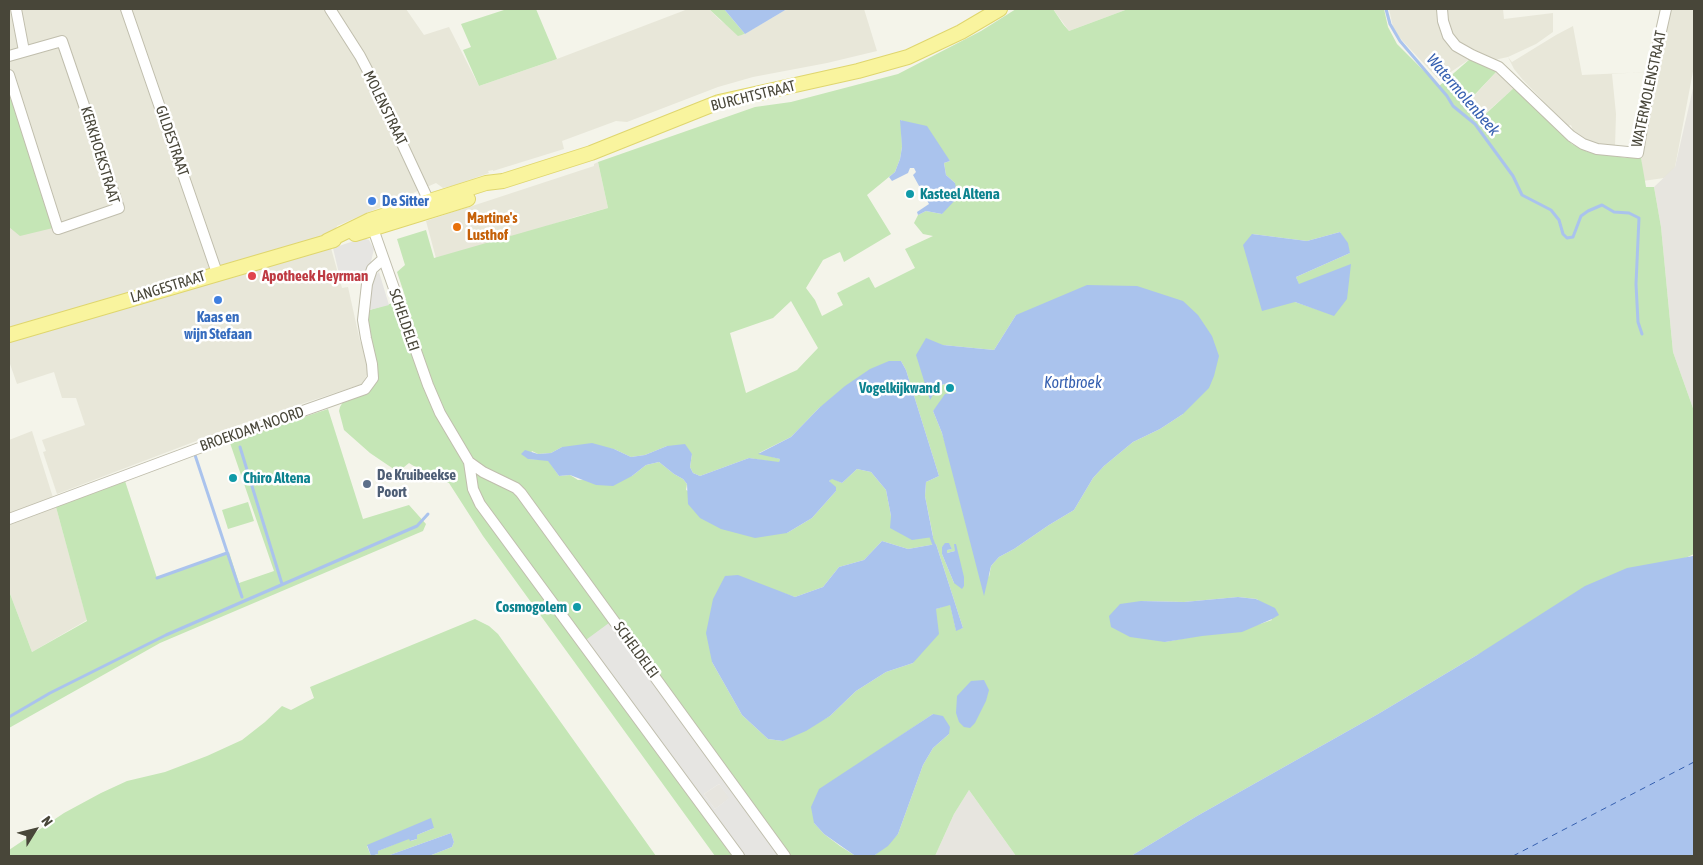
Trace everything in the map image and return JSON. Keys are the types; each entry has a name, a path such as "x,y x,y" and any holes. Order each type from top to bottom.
{"main road":[{"name":"BURCHTSTRAAT","path":"431,206 475,196 503,182 591,153 718,102 858,71 908,56 961,32 1000,9"},
{"name":"LANGESTRAAT","path":"9,335 327,241 431,206"}],"street":[{"path":"16,9 24,52"},
{"name":"GILDESTRAAT","path":"126,9 217,273"},
{"name":"MOLENSTRAAT","path":"330,9 371,77 431,206"},
{"name":"WATERMOLENSTRAAT","path":"1442,9 1443,21 1448,36 1456,46 1499,67 1571,136 1583,144 1597,149 1638,153 1650,80 1666,9"},
{"name":"KERKHOEKSTRAAT","path":"9,56 62,41 119,208 58,229 9,75"},
{"name":"SCHELDELEI","path":"371,225 428,385 440,412 469,462 473,489 480,504 739,856"},
{"name":"BROEKDAM-NOORD","path":"9,519 218,440 365,389 373,378 363,320 367,284 372,269 383,259"},
{"name":"SCHELDELEI","path":"469,462 483,472 516,488 521,493 785,856"}],"shaded area":[{"path":"9,9 406,9 424,35 449,27 479,86 557,59 688,9 709,9 721,21 743,35 787,9 864,9 877,51 753,77 718,87 627,122 616,121 562,141 564,149 488,171 489,173 452,186 443,188 436,183 337,226 331,248 342,288 348,287 360,341 365,350 369,371 362,384 241,424 57,494 43,452 46,451 42,440 85,425 76,398 62,398 54,372 17,384 9,365"},
{"path":"1053,9 1128,9 1069,31"},
{"path":"1389,9 1440,9 1439,16 1470,59 1439,80 1398,36 1393,27"},
{"path":"1446,9 1503,9 1504,19 1553,13 1553,32 1536,44 1508,57 1494,60 1477,53 1455,39 1448,27"},
{"path":"1667,9 1694,9 1694,66 1675,167 1671,177 1643,181 1641,158 1656,71 1646,72"},
{"path":"1573,26 1582,75 1631,73 1612,74 1616,114 1615,147 1590,143 1574,133 1571,125 1568,126 1523,80 1514,69 1508,57 1512,62"},
{"path":"1497,71 1516,86 1523,80 1479,119 1462,109"},
{"path":"1694,84 1694,411 1673,352 1661,227 1654,187 1675,167"},
{"path":"598,162 608,208 437,262 426,221 459,210 452,186 460,210 594,166"},
{"path":"363,238 369,240 374,249 369,270 340,278 333,248"},
{"path":"379,272 389,305 366,311 372,278"},
{"path":"32,431 56,507 87,620 32,652 9,591 9,440"},
{"path":"617,617 791,856 734,856 579,645","holes":["719,784 729,798 715,809 704,794"]},
{"path":"719,784 730,798 715,809 704,794"},
{"path":"969,790 1016,856 935,856 954,814"}],"green space":[{"path":"507,9 536,9 557,59 479,86 463,50 471,47 461,24"},
{"path":"709,9 724,9 745,34 738,36"},
{"path":"1016,9 1053,9 1069,31 1128,9 1384,9 1388,27 1397,44 1439,86 1470,59 1497,71 1464,106 1480,119 1516,86 1572,144 1588,152 1627,158 1641,158 1646,187 1654,187 1661,227 1673,352 1694,411 1694,554 1477,655 1131,856 1016,856 969,790 954,814 935,856 863,856 791,856 617,617 734,856 715,856 483,536 449,483 428,475 409,463 398,472 370,453 344,430 339,411 344,400 367,391 375,384 378,377 369,336 366,311 406,299 397,272 405,265 397,239 426,230 434,258 608,208 598,162 755,107 791,102 898,74 981,31","holes":["901,120 950,161 944,163 946,175 955,183 942,214 926,211 918,215 914,223 923,234 933,236 905,249 915,268 875,288 869,277 837,293 843,305 822,316 815,300 806,288 823,260 840,252 844,262 891,234 867,195 895,172 902,147","1340,232 1350,253 1296,277 1299,285 1334,315 1295,302 1252,234 1307,241","791,301 818,348 797,370 746,393 730,333 773,318","1016,315 1183,414 1160,429 1133,442 1104,466 1093,478 1074,510 999,557 991,566 989,577 933,411 956,392 953,382 938,386 929,399 943,345 994,350","901,361 906,370 939,476 926,482 925,496 933,536 891,516 886,490 871,472 857,469 842,483 832,478 829,481 836,491 812,518 787,533 686,490 687,484 683,479 659,462 646,465 632,476 578,480 570,475 559,476 548,460 528,459 532,451 538,454 551,453 562,447 614,449 631,457 645,455 667,446 692,454 690,467 693,473 700,476 749,458 779,463 780,459 759,453 791,437 819,408","882,541 908,549 936,544 963,628 956,630 950,604 936,609 913,663 886,672 856,691 830,716 783,741 768,739 742,715 712,662 768,588 795,597 823,587 839,567 864,560","949,544 952,549 946,550 947,553 955,551 954,583 942,554 942,547","1238,597 1257,599 1272,620 1260,624 1165,642 1141,601 1184,602","933,714 949,734 933,748 923,765 898,834 875,855 854,855 824,834 814,823 884,747"]},
{"path":"9,86 53,228 20,236 9,227"},
{"path":"328,409 363,519 409,505 426,524 423,531 160,643 9,728 9,591 32,652 87,621 56,507 125,481 157,578 229,552 239,583 274,571 230,443"},
{"path":"248,502 254,521 228,529 222,510"},
{"path":"475,619 489,626 498,634 656,856 429,856 452,847 454,842 451,833 387,856 372,856 378,854 378,851 409,838 411,841 417,839 417,835 434,828 367,846 371,856 9,856 9,850 64,813 101,793 127,781 165,772 242,740 282,706 291,710 314,698 310,687"}],"water":[{"path":"724,9 787,9 745,34"},
{"path":"900,120 927,126 950,161 944,163 946,175 955,183 958,197 942,214 926,211 918,215 917,212 929,204 913,175 916,172 914,168 910,168 908,173 892,181 889,177 895,172 900,159 902,147"},
{"path":"1340,232 1348,243 1350,253 1296,277 1299,284 1351,264 1347,299 1334,316 1295,302 1262,311 1243,245 1252,234 1307,241"},
{"name":"Kortbroek","path":"1087,285 1137,286 1183,301 1198,315 1212,336 1219,356 1214,376 1209,388 1183,414 1160,429 1133,442 1104,466 1093,478 1074,510 999,557 991,566 984,596 942,433 933,411 945,394 956,392 952,382 938,386 930,400 916,355 926,338 943,345 994,350 1016,315"},
{"path":"889,361 901,361 906,370 939,476 926,482 925,496 933,537 912,540 890,528 891,516 886,490 871,472 857,469 842,483 832,479 829,481 836,487 836,491 812,518 787,533 755,538 721,529 700,518 688,504 687,484 659,462 646,465 632,476 613,486 596,485 570,475 559,476 548,461 528,459 521,454 525,450 538,454 551,453 562,447 592,443 614,449 631,457 645,455 667,446 685,444 692,454 690,467 693,473 700,476 749,458 779,462 780,459 758,454 791,437 819,408 845,386 870,369"},
{"path":"882,541 908,549 936,544 963,628 956,631 950,605 936,609 939,634 913,663 886,672 856,691 830,716 806,731 783,741 768,739 742,715 712,662 706,633 713,599 725,576 738,575 795,597 823,587 839,567 864,560"},
{"path":"945,543 949,543 952,549 947,550 947,553 955,551 954,544 956,544 964,577 962,589 954,583 942,554 942,547"},
{"path":"1694,554 1694,856 1131,856 1197,816 1378,714 1477,655 1585,586 1627,568 1693,556"},
{"path":"1238,597 1256,599 1275,608 1279,615 1242,632 1165,642 1130,637 1111,627 1109,616 1120,604 1141,601 1184,602"},
{"path":"984,680 989,690 986,701 975,723 970,728 964,727 959,722 956,713 957,696 971,681"},
{"path":"933,714 943,716 950,727 949,734 933,748 923,765 898,834 888,846 875,855 854,855 824,834 814,823 811,807 819,789"},
{"path":"431,818 434,828 417,835 417,839 410,841 409,839 378,851 378,854 371,856 367,845"},
{"path":"451,833 454,842 452,847 429,856 387,856"}],"waterway":[{"name":"Watermolenbeek","path":"1386,9 1390,24 1400,41 1447,96 1453,106 1475,124 1513,176 1522,195 1551,210 1559,220 1563,234 1567,238 1573,237 1581,216 1602,205 1614,212 1629,213 1639,218 1636,284 1638,322 1642,334"},
{"path":"240,447 282,584"},
{"path":"195,455 242,597"},
{"path":"9,717 50,693 166,635 417,526 428,514"},
{"path":"931,537 934,545"},
{"path":"157,578 227,553"}],"ferry route":[{"path":"1513,856 1694,762"}],"place":[{"name":"Kasteel Altena","path":"910,194"},
{"name":"De Sitter","path":"372,201"},
{"name":"Martine's Lusthof","path":"457,227"},
{"name":"Apotheek Heyrman","path":"252,276"},
{"name":"Kaas en wijn Stefaan","path":"218,300"},
{"name":"Vogelkijkwand","path":"950,388"},
{"name":"Chiro Altena","path":"233,478"},
{"name":"De Kruibeekse Poort","path":"367,484"},
{"name":"Cosmogolem","path":"577,607"}]}
